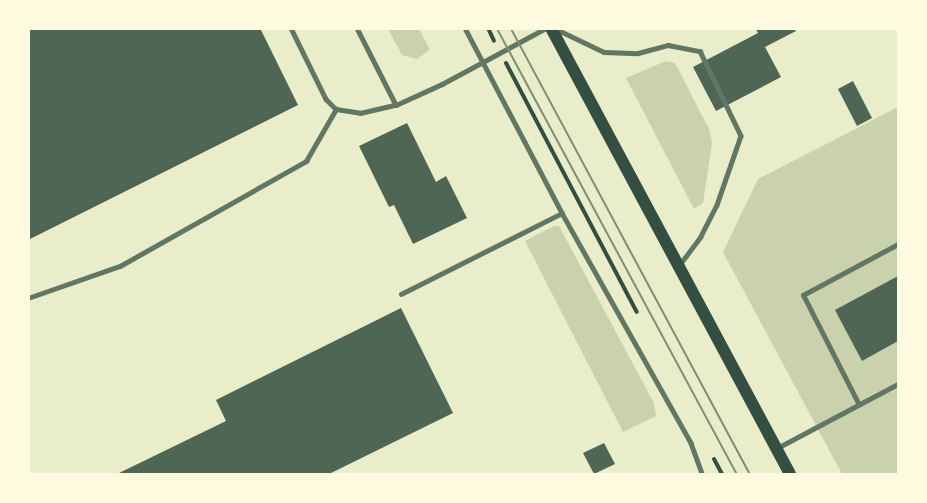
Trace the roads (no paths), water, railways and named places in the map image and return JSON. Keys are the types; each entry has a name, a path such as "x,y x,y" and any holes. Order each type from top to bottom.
{"main road":[{"path":"552,28 790,474"}],"lane":[{"path":"291,28 326,99 336,109 360,113 396,105 484,62 546,28"},
{"path":"357,28 396,105"},
{"path":"465,28 562,213 692,443 702,474"},
{"path":"552,28 604,52 638,53 668,45 700,51 741,136 717,205 701,237 678,267"},
{"path":"28,298 120,266 306,161 336,109"},
{"path":"401,294 562,213"},
{"path":"859,405 803,295 898,244"},
{"path":"776,449 898,384"}],"tram line":[{"path":"497,28 737,474"},
{"path":"511,28 750,474"}]}
